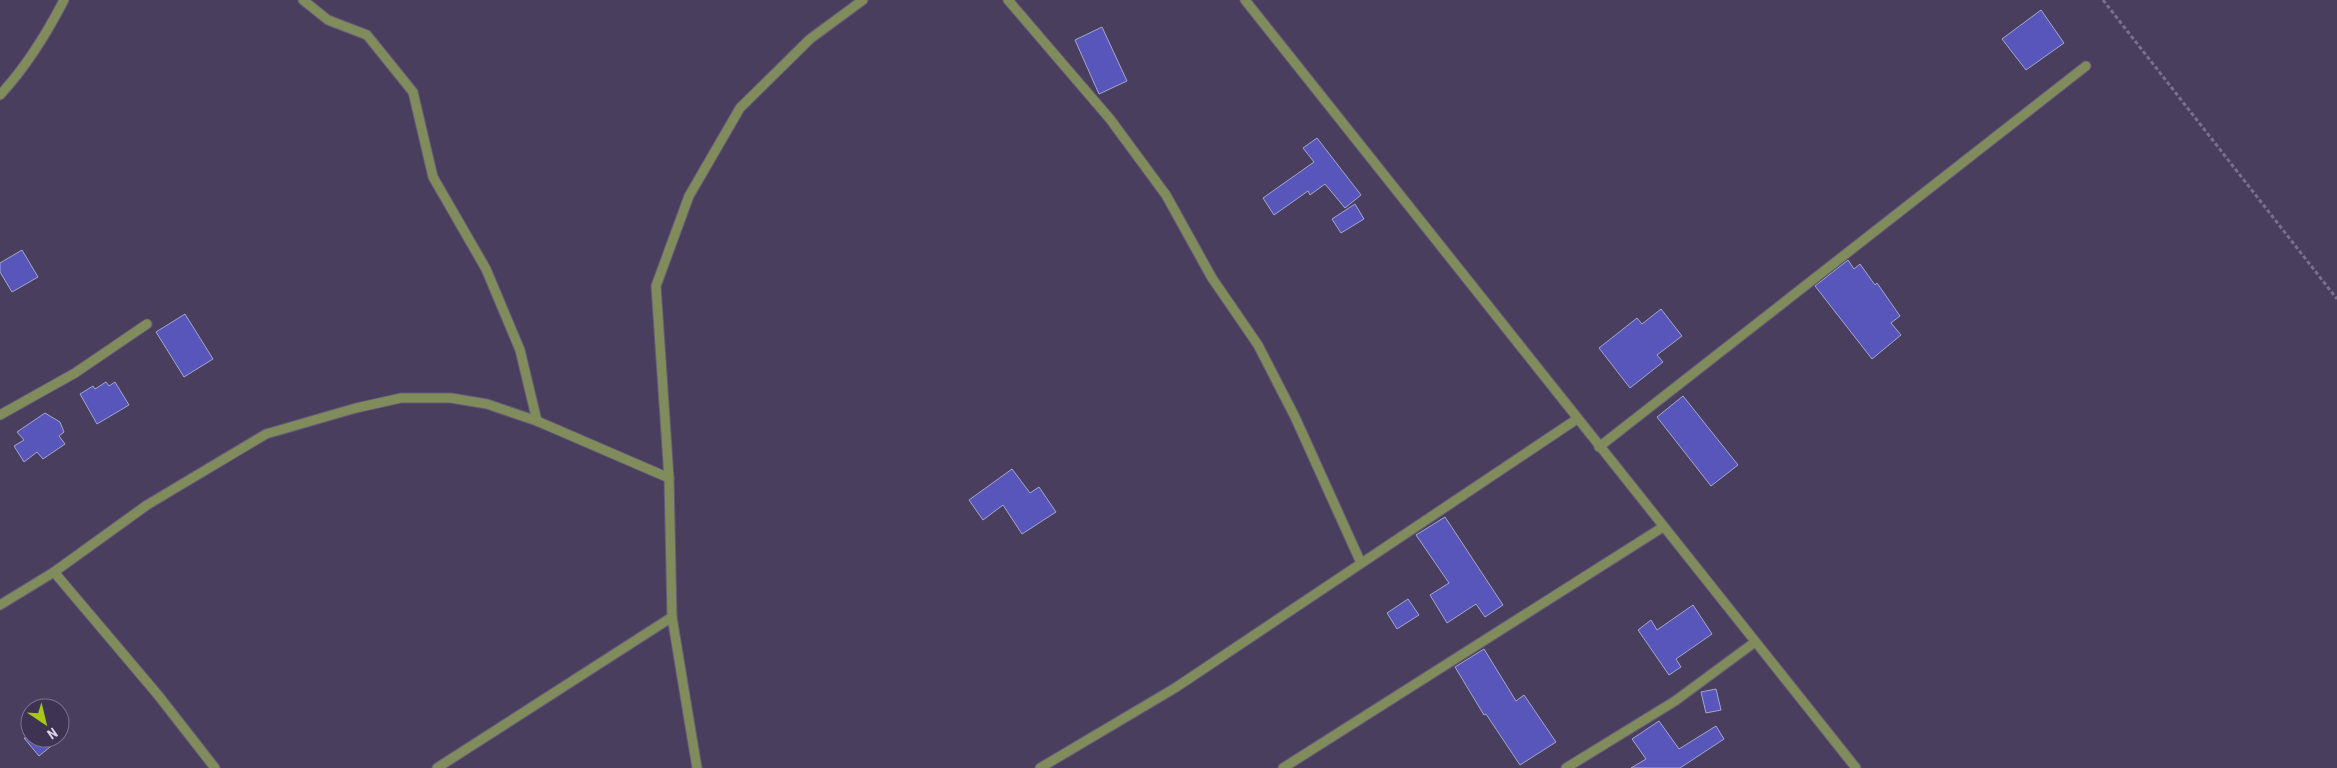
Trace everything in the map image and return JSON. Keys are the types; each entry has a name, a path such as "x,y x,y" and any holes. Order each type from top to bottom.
{"street":[{"path":"0,95 12,82 50,28 64,0"},
{"path":"303,0 328,20 367,35 413,92 433,177 486,269 520,350 537,421"},
{"path":"697,768 672,617 669,478 656,286 689,196 740,108 810,39 863,0"},
{"path":"1008,0 1110,120 1166,195 1212,278 1258,345 1295,417 1361,563"},
{"path":"1245,0 1856,768"},
{"path":"1599,447 2086,66"},
{"path":"0,415 75,373 147,324"},
{"path":"0,605 54,572 147,505 266,434 356,408 401,398 451,398 487,404 537,421 669,478"},
{"path":"1040,768 1175,688 1577,419"},
{"path":"1283,768 1663,527"},
{"path":"54,572 158,695 215,768"},
{"path":"437,768 672,617"},
{"path":"1566,768 1675,701 1755,642"}],"path":[{"path":"2103,0 2337,299"}],"building":[{"path":"2041,10 2064,43 2026,70 2002,39"},
{"path":"1102,27 1127,81 1099,94 1075,40"},
{"path":"1317,138 1361,195 1345,208 1325,184 1310,195 1308,191 1274,215 1263,198 1314,162 1303,148"},
{"path":"1355,204 1364,219 1341,233 1332,219"},
{"path":"22,250 38,277 12,292 0,272 0,263"},
{"path":"1848,260 1854,269 1860,264 1875,285 1877,283 1900,316 1891,323 1901,335 1872,359 1815,286"},
{"path":"1661,309 1682,336 1657,355 1663,362 1630,388 1599,348 1637,318 1642,324"},
{"path":"185,314 213,359 184,377 156,332"},
{"path":"106,382 109,386 115,382 129,405 97,424 80,394 93,386 95,389"},
{"path":"1683,396 1738,465 1711,486 1657,417"},
{"path":"45,413 60,422 64,432 59,436 65,444 43,459 37,452 24,462 14,446 24,440 17,432"},
{"path":"1012,469 1030,493 1039,487 1056,512 1022,534 1003,505 983,520 969,500"},
{"path":"1445,517 1503,605 1485,617 1476,604 1447,623 1430,595 1449,583 1416,535"},
{"path":"1408,599 1419,615 1397,629 1387,613"},
{"path":"1693,605 1712,634 1676,659 1681,667 1669,675 1638,630 1651,620 1657,630"},
{"path":"1484,649 1516,701 1524,695 1556,742 1520,765 1486,714 1484,715 1455,667"},
{"path":"1716,689 1721,710 1706,713 1701,692"},
{"path":"1659,721 1679,749 1716,726 1724,739 1680,768 1631,768 1646,759 1632,739"},
{"path":"32,748 49,748 39,756"}]}
